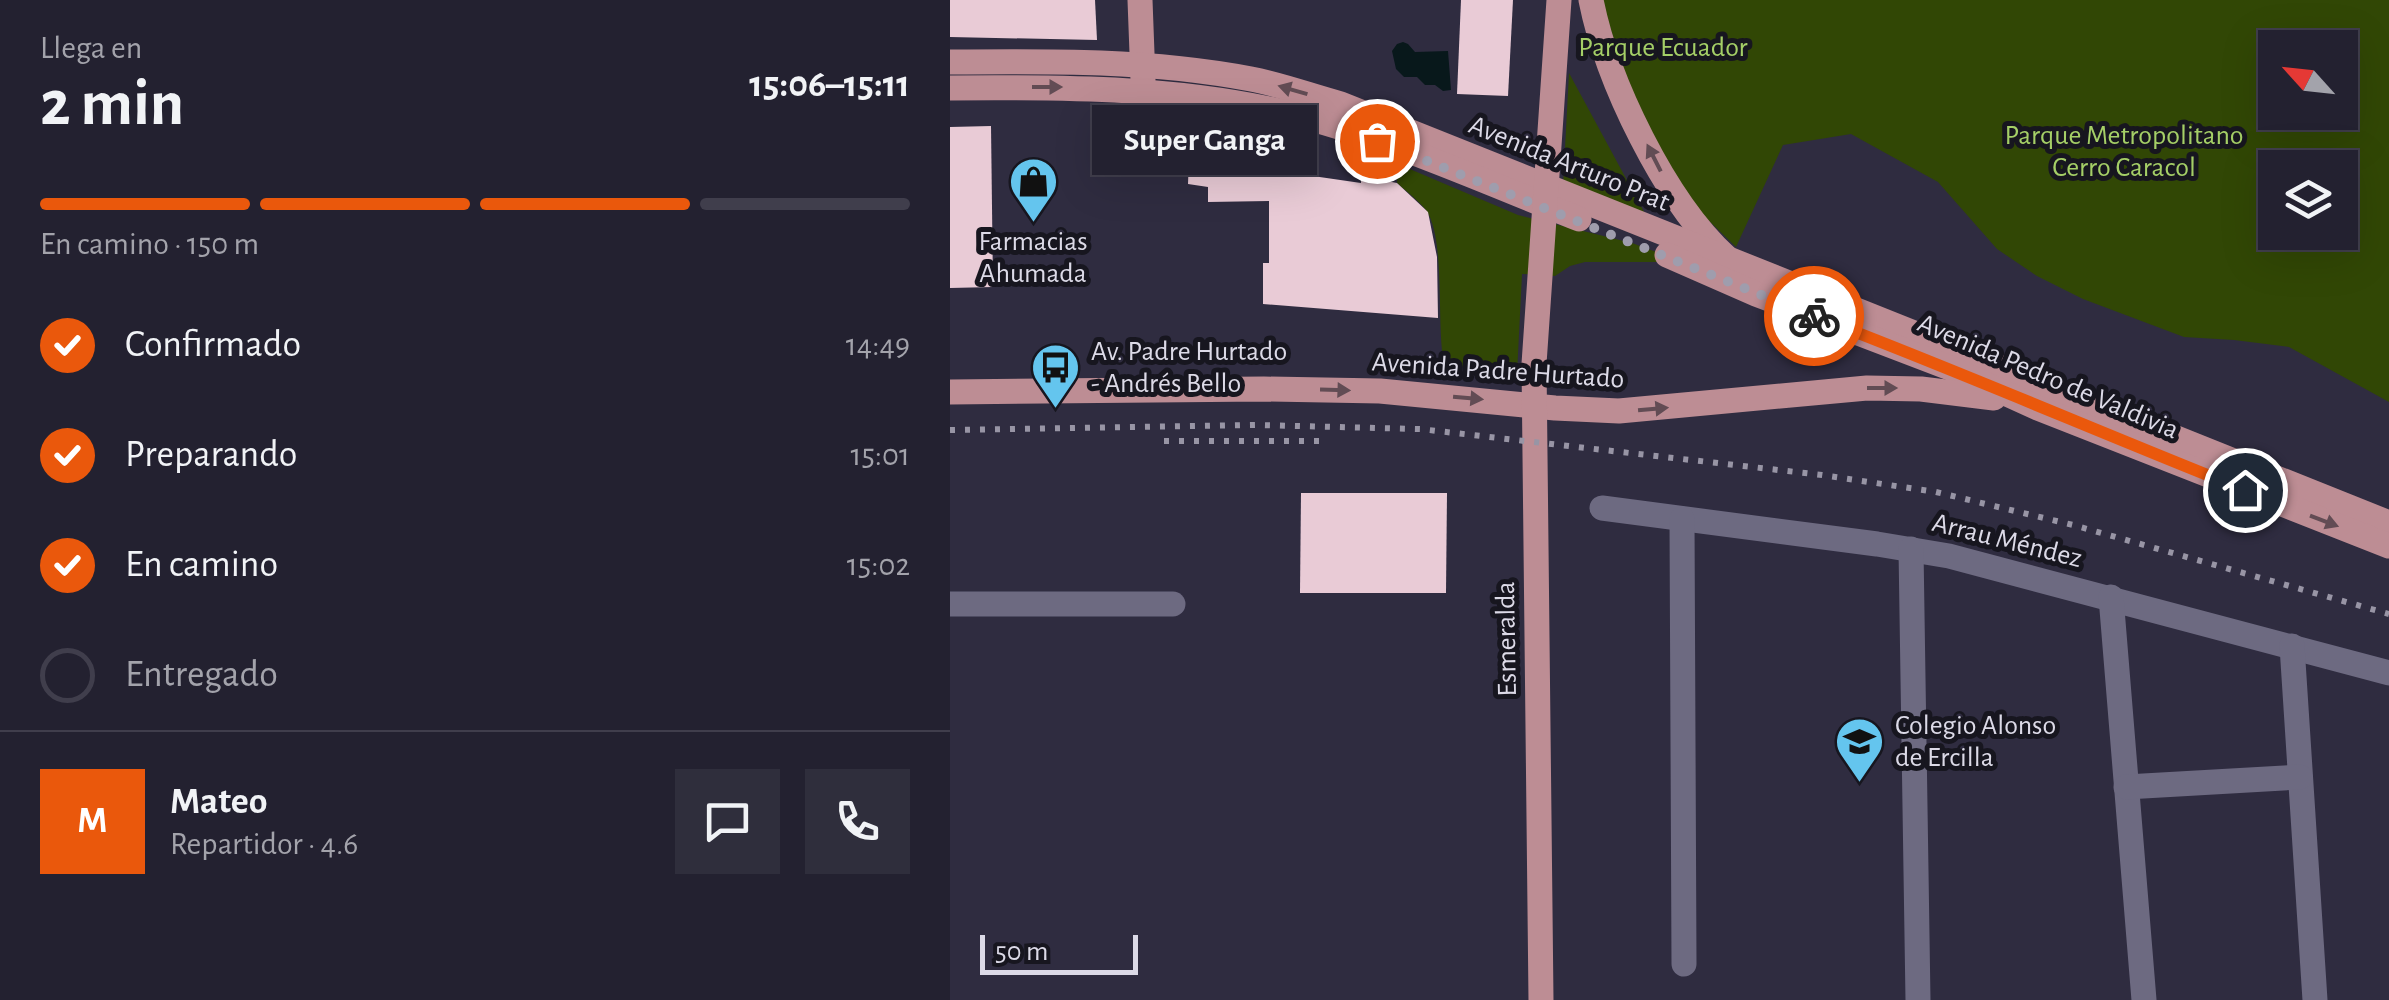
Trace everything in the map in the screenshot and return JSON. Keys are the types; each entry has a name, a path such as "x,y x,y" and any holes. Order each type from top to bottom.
{"main road":[{"path":"1140,0 1143,78"},
{"path":"1590,0 1604,49 1664,178 1686,213 1737,275"},
{"name":"Esmeralda","path":"1540,1000 1534,364 1558,9"},
{"name":"Avenida Arturo Prat","path":"950,62 1080,60 1143,78"},
{"name":"Avenida Arturo Prat","path":"950,88 1076,87 1143,78 1256,80 1341,104 1737,275 1920,337"},
{"name":"Avenida Pedro de Valdivia","path":"1737,275 2038,408 2389,546"},
{"name":"Avenida Pedro de Valdivia","path":"1920,337 2389,523"},
{"name":"Avenida Padre Hurtado","path":"950,392 1264,388 1380,391 1619,411 1894,388 1990,396 2038,408"}],"street":[{"name":"Arrau Méndez","path":"1602,508 1911,549 2111,597 2389,673"},
{"path":"1682,519 1684,964"},
{"path":"1911,549 1918,1000"},
{"path":"2111,597 2144,1000"},
{"path":"950,604 1173,604"},
{"path":"2292,646 2315,1000"},
{"path":"2126,787 2300,777"}],"green space":[{"name":"Parque Metropolitano Cerro Caracol","path":"1602,0 2389,0 2389,402 2289,347 2184,337 2083,299 2037,276 1997,249 1938,182 1851,134 1783,145 1736,247 1679,185 1629,91"},
{"path":"1569,73 1649,221 1563,186"},
{"path":"1398,164 1518,215 1632,243 1683,262 1585,262 1555,276 1522,274 1517,374 1444,364 1436,240 1426,210 1397,183"}],"shaded area":[{"path":"1403,42 1415,52 1448,51 1451,90 1425,85 1417,77 1404,77 1396,69 1392,51"}],"building":[{"path":"950,0 1095,0 1097,40 950,37"},
{"path":"1461,0 1513,0 1508,96 1457,94"},
{"path":"991,126 993,287 950,288 950,127"},
{"path":"1189,156 1297,160 1299,174 1361,183 1361,176 1397,183 1428,212 1437,257 1438,318 1263,304 1263,263 1269,263 1269,201 1208,202 1208,187 1188,184"},
{"path":"1301,493 1447,493 1446,593 1300,593"}],"railway":[{"path":"950,430 1256,425 1420,429 1822,475 1936,492 2073,525 2389,614"},
{"path":"1164,441 1319,441"}],"way so far":[{"path":"1377,141 1814,316"}],"place":[{"name":"Super Ganga","path":"1377,141"},
{"name":"Farmacias Ahumada","path":"1033,224"},
{"name":"Av. Padre Hurtado - Andrés Bello","path":"1056,410"},
{"name":"Colegio Alonso de Ercilla","path":"1860,784"}],"route":[{"path":"1814,316 1913,352 2038,408 2245,490"}],"park label":[{"name":"Parque Ecuador","path":"1663,48"}]}
